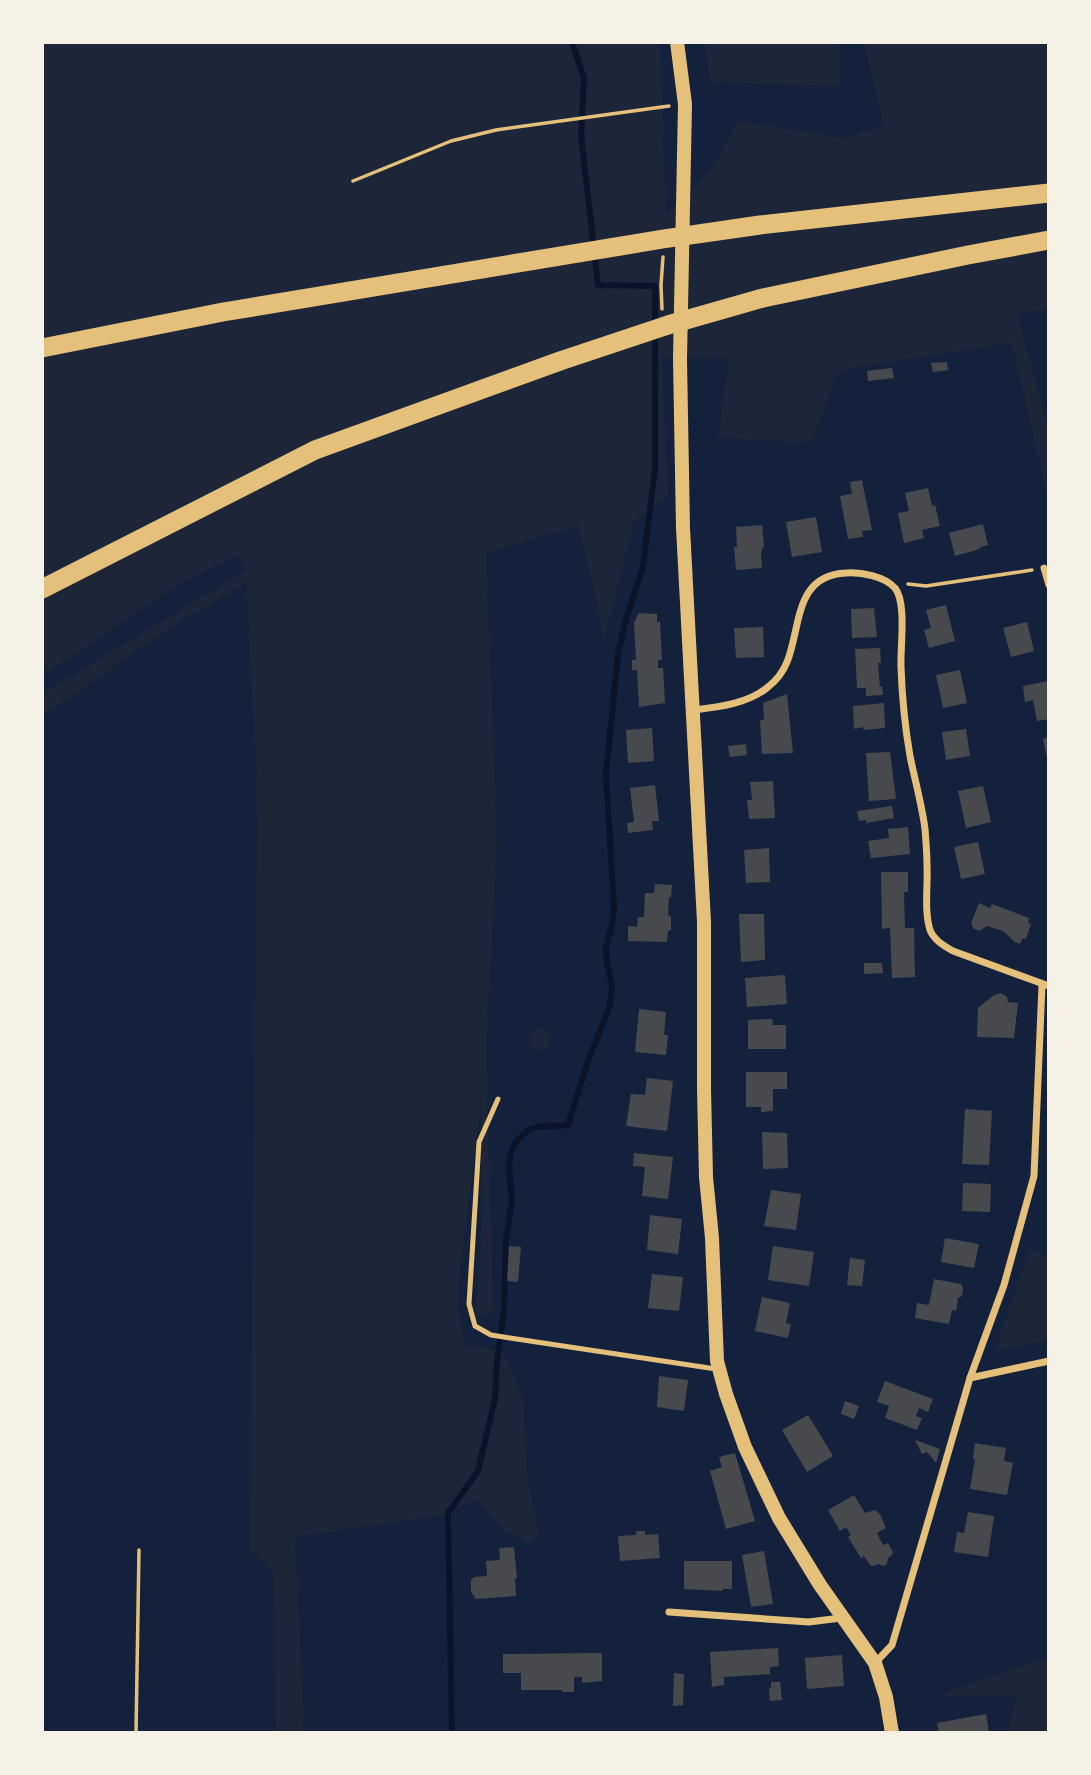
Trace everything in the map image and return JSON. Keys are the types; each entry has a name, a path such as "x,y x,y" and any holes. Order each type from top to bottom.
{"highway":[{"path":"42,348 222,312 760,225 1049,193"},
{"path":"42,589 315,450 559,361 668,325 763,298 1049,240"}],"main road":[{"path":"677,42 685,104 680,359 683,528 704,922 706,1177 719,1369 745,1447 779,1518 820,1585 875,1663 886,1697 892,1733"}],"street":[{"path":"1044,568 1049,585"},
{"path":"693,710 731,704 755,696 778,678 788,661 806,595 815,584 827,577 844,573 865,574 886,582 897,590 900,603 904,712 909,753 925,827 927,908 931,932 940,943 953,951 1045,986 1034,1176 1004,1285 970,1378 891,1645 875,1663"},
{"path":"970,1378 1049,1361"},
{"path":"668,1612 809,1622 842,1618"}],"lane":[{"path":"498,1099 480,1143 469,1304 475,1326 491,1335 719,1369"}],"path":[{"path":"353,181 451,141 496,130 685,104"},
{"path":"886,582 926,586 1044,568"},
{"path":"136,1733 139,1550"}],"shaded area":[{"path":"42,42 660,42 666,214 710,171 739,121 842,138 884,126 864,42 1049,42 1049,310 1017,313 1049,430 1049,504 1012,343 850,368 835,378 812,443 718,438 729,358 662,358 668,496 633,523 604,641 578,526 486,553 497,843 486,1044 493,1313 475,1317 483,1210 481,1103 459,1276 458,1311 465,1346 504,1352 523,1399 527,1477 539,1534 528,1544 504,1530 476,1499 443,1515 295,1537 304,1733 276,1733 274,1572 250,1552 257,781 246,583 170,628 42,717 42,694 246,570 238,556 182,582 47,673 42,662"},
{"path":"705,42 839,42 839,86 710,82"},
{"path":"535,1028 548,1029 550,1040 546,1051 536,1049 530,1044 531,1033"},
{"path":"1029,1249 1049,1257 1049,1341 995,1350"},
{"path":"1049,1657 1049,1733 1008,1733 1016,1696 936,1696"}],"building":[{"path":"947,362 948,370 933,372 931,363"},
{"path":"892,368 894,378 868,381 867,371"},
{"path":"862,480 872,530 862,531 863,537 848,539 840,496 852,494 850,482"},
{"path":"928,488 940,526 922,530 924,538 904,543 898,513 909,511 905,493"},
{"path":"816,517 822,552 792,557 786,522"},
{"path":"983,524 988,545 955,556 949,533"},
{"path":"762,525 762,568 736,570 736,527"},
{"path":"946,605 955,641 929,648 924,630 931,628 926,610"},
{"path":"874,608 877,637 852,638 851,609"},
{"path":"639,613 657,614 657,622 660,622 662,660 658,660 658,668 663,668 665,703 639,707 637,670 632,670 632,660 636,660 634,623"},
{"path":"1027,622 1034,651 1011,657 1003,628"},
{"path":"763,627 764,657 736,658 734,628"},
{"path":"880,648 881,663 878,663 883,695 866,696 866,688 857,688 855,649"},
{"path":"960,670 967,703 943,708 936,675"},
{"path":"1049,681 1049,719 1037,721 1033,700 1025,702 1023,686"},
{"path":"787,694 793,753 762,754 760,720 764,720 763,703"},
{"path":"884,703 885,728 854,729 853,706"},
{"path":"652,728 654,761 628,763 626,730"},
{"path":"966,729 970,756 946,760 942,732"},
{"path":"1049,737 1049,762 1048,762 1043,739"},
{"path":"746,744 747,755 730,757 728,746"},
{"path":"890,752 896,799 869,801 866,753"},
{"path":"773,781 775,818 749,819 747,800 752,800 750,782"},
{"path":"655,785 659,821 652,821 653,830 628,833 627,823 634,822 630,788"},
{"path":"983,786 991,822 966,828 958,791"},
{"path":"892,806 894,818 866,823 866,820 859,821 857,811"},
{"path":"908,827 910,854 871,858 868,841 889,838 888,829"},
{"path":"978,842 985,874 961,879 954,847"},
{"path":"769,848 770,882 746,883 744,850"},
{"path":"881,872 908,872 908,892 904,892 905,928 914,928 915,977 892,978 890,928 882,929"},
{"path":"655,884 672,885 668,915 671,916 671,930 668,931 667,942 628,941 628,926 637,927 638,917 644,917 645,893 654,893"},
{"path":"979,903 990,908 992,904 1029,918 1028,923 1031,924 1026,939 1023,938 1020,944 1003,931 987,926 979,931 973,928 971,923"},
{"path":"739,914 764,914 765,960 741,962"},
{"path":"864,963 882,963 883,973 864,974"},
{"path":"785,975 787,1004 747,1007 745,978"},
{"path":"1001,993 1007,997 1008,1002 1018,1003 1014,1038 977,1037 978,1008 994,995"},
{"path":"639,1009 666,1012 666,1055 635,1052"},
{"path":"772,1019 773,1025 786,1025 786,1049 748,1049 748,1020"},
{"path":"746,1072 787,1072 787,1089 773,1089 773,1111 761,1112 761,1107 746,1107"},
{"path":"647,1078 673,1081 667,1131 626,1126 631,1094 645,1095"},
{"path":"965,1109 992,1111 989,1165 962,1164"},
{"path":"762,1132 787,1133 788,1168 763,1169"},
{"path":"634,1153 673,1157 668,1199 642,1196 645,1167 633,1166"},
{"path":"963,1183 991,1184 990,1212 962,1211"},
{"path":"771,1190 801,1194 796,1230 764,1226"},
{"path":"650,1215 682,1219 678,1254 647,1250"},
{"path":"945,1238 979,1244 974,1268 941,1262"},
{"path":"509,1246 521,1247 518,1282 507,1281"},
{"path":"773,1246 814,1252 809,1286 768,1280"},
{"path":"850,1258 865,1260 862,1286 847,1285"},
{"path":"652,1274 683,1277 679,1311 648,1308"},
{"path":"934,1279 961,1284 963,1288 956,1311 952,1310 949,1324 915,1318 917,1303 929,1305"},
{"path":"762,1297 790,1303 786,1323 791,1324 788,1338 755,1331"},
{"path":"659,1376 688,1380 684,1411 657,1407"},
{"path":"885,1381 933,1399 928,1412 919,1408 916,1416 922,1418 917,1430 885,1418 889,1406 877,1402"},
{"path":"845,1401 859,1406 854,1419 841,1414"},
{"path":"808,1415 833,1456 807,1472 782,1430"},
{"path":"915,1440 940,1449 936,1463 927,1452 922,1454"},
{"path":"975,1443 1006,1448 1004,1461 1013,1463 1007,1495 970,1489"},
{"path":"735,1453 755,1521 726,1529 710,1471 722,1467 719,1457"},
{"path":"854,1495 865,1513 875,1510 880,1514 886,1528 877,1533 883,1545 888,1543 893,1552 884,1566 870,1565 864,1556 861,1558 848,1537 851,1535 846,1527 840,1531 828,1510"},
{"path":"968,1512 994,1516 988,1557 954,1552 957,1532 964,1533"},
{"path":"636,1531 645,1531 645,1535 658,1534 660,1558 620,1561 618,1536 636,1535"},
{"path":"514,1547 516,1596 476,1599 471,1592 471,1580 474,1577 487,1576 486,1561 500,1560 499,1548"},
{"path":"764,1551 773,1604 751,1607 742,1555"},
{"path":"684,1561 732,1561 732,1589 684,1589"},
{"path":"778,1648 779,1666 770,1667 770,1674 724,1677 724,1685 712,1687 710,1652"},
{"path":"602,1653 602,1681 582,1683 582,1677 574,1677 574,1692 521,1690 521,1673 503,1673 503,1654"},
{"path":"842,1655 844,1686 807,1689 805,1658"},
{"path":"674,1673 684,1674 683,1705 673,1706"},
{"path":"771,1682 780,1682 782,1700 770,1701"},
{"path":"986,1714 989,1733 939,1733 937,1723"}],"waterway":[{"path":"452,1733 448,1513 478,1471 495,1399 504,1312 506,1240 512,1201 509,1167 511,1152 516,1142 528,1130 568,1125 588,1061 610,1006 612,985 606,947 614,908 606,774 618,654 643,567 655,469 655,286 598,285 581,135 584,78 572,42"}]}
